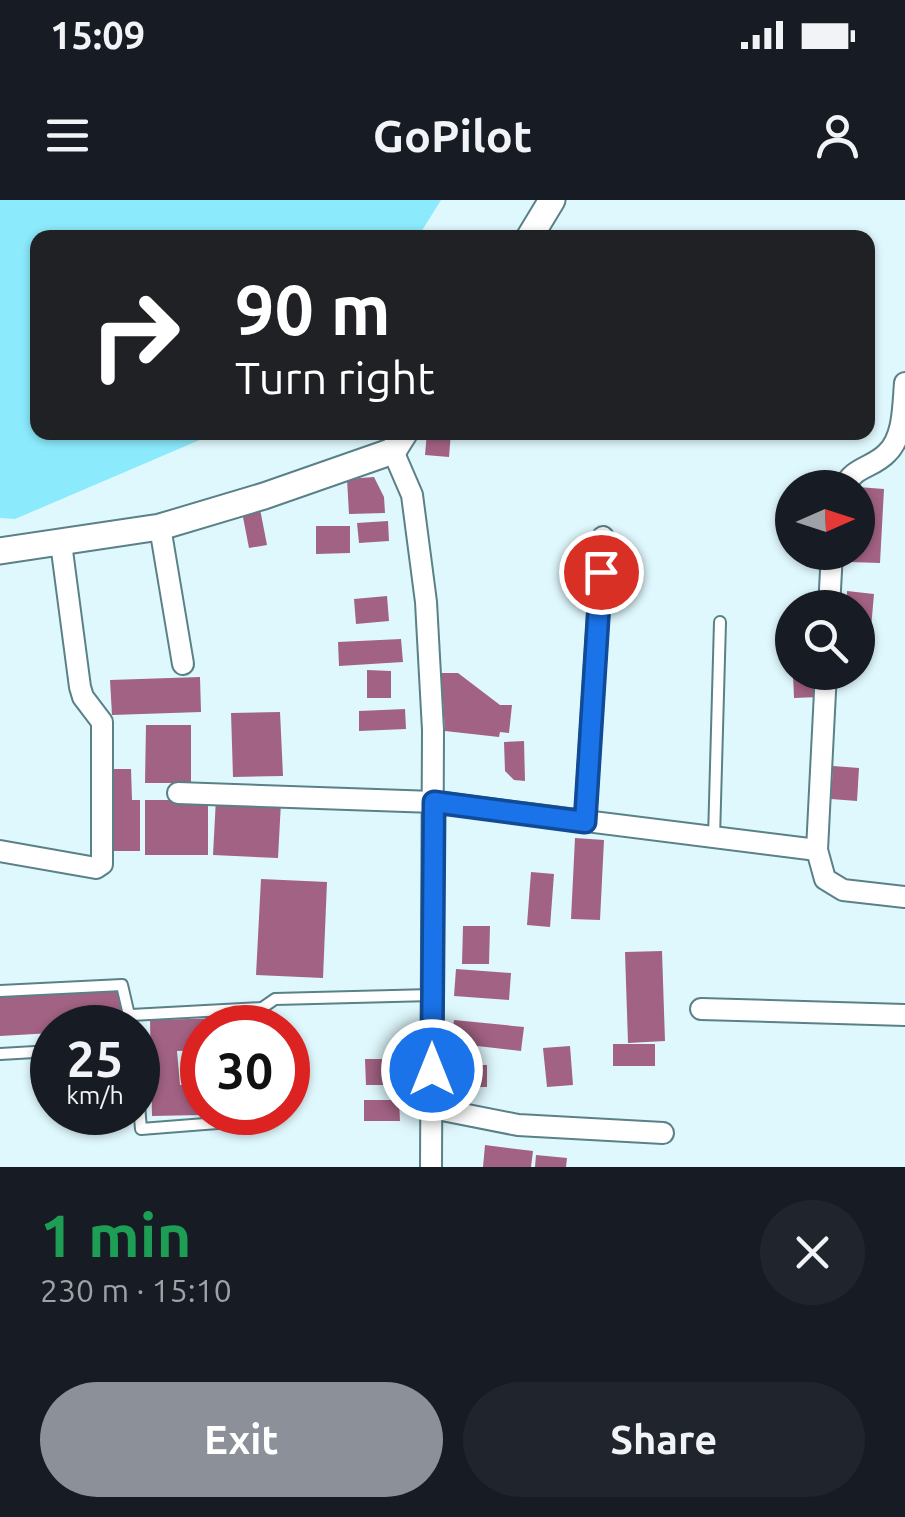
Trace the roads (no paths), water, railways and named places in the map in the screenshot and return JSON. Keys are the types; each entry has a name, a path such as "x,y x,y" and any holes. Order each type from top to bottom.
{"street":[{"path":"534,230 552,200"},
{"path":"858,470 888,453 902,422 905,383"},
{"path":"0,551 160,527 264,496 399,442 412,495 426,602 434,802 432,1167"},
{"path":"160,527 183,664"},
{"path":"585,822 604,537"},
{"path":"0,851 96,868 102,864 102,722 83,698 80,687 61,543"},
{"path":"825,690 818,850 825,880 844,890 905,897"},
{"path":"178,792 434,802 818,850"},
{"path":"701,1009 905,1015"},
{"path":"432,1108 518,1125 663,1133"}],"lane":[{"path":"714,839 720,622"},
{"path":"0,990 122,986 125,1005"},
{"path":"266,1005 275,999 433,996"},
{"path":"0,1054 30,1052"}],"water":[{"path":"0,200 441,200 422,230 30,230 30,440 200,440 15,519 0,518"}]}
